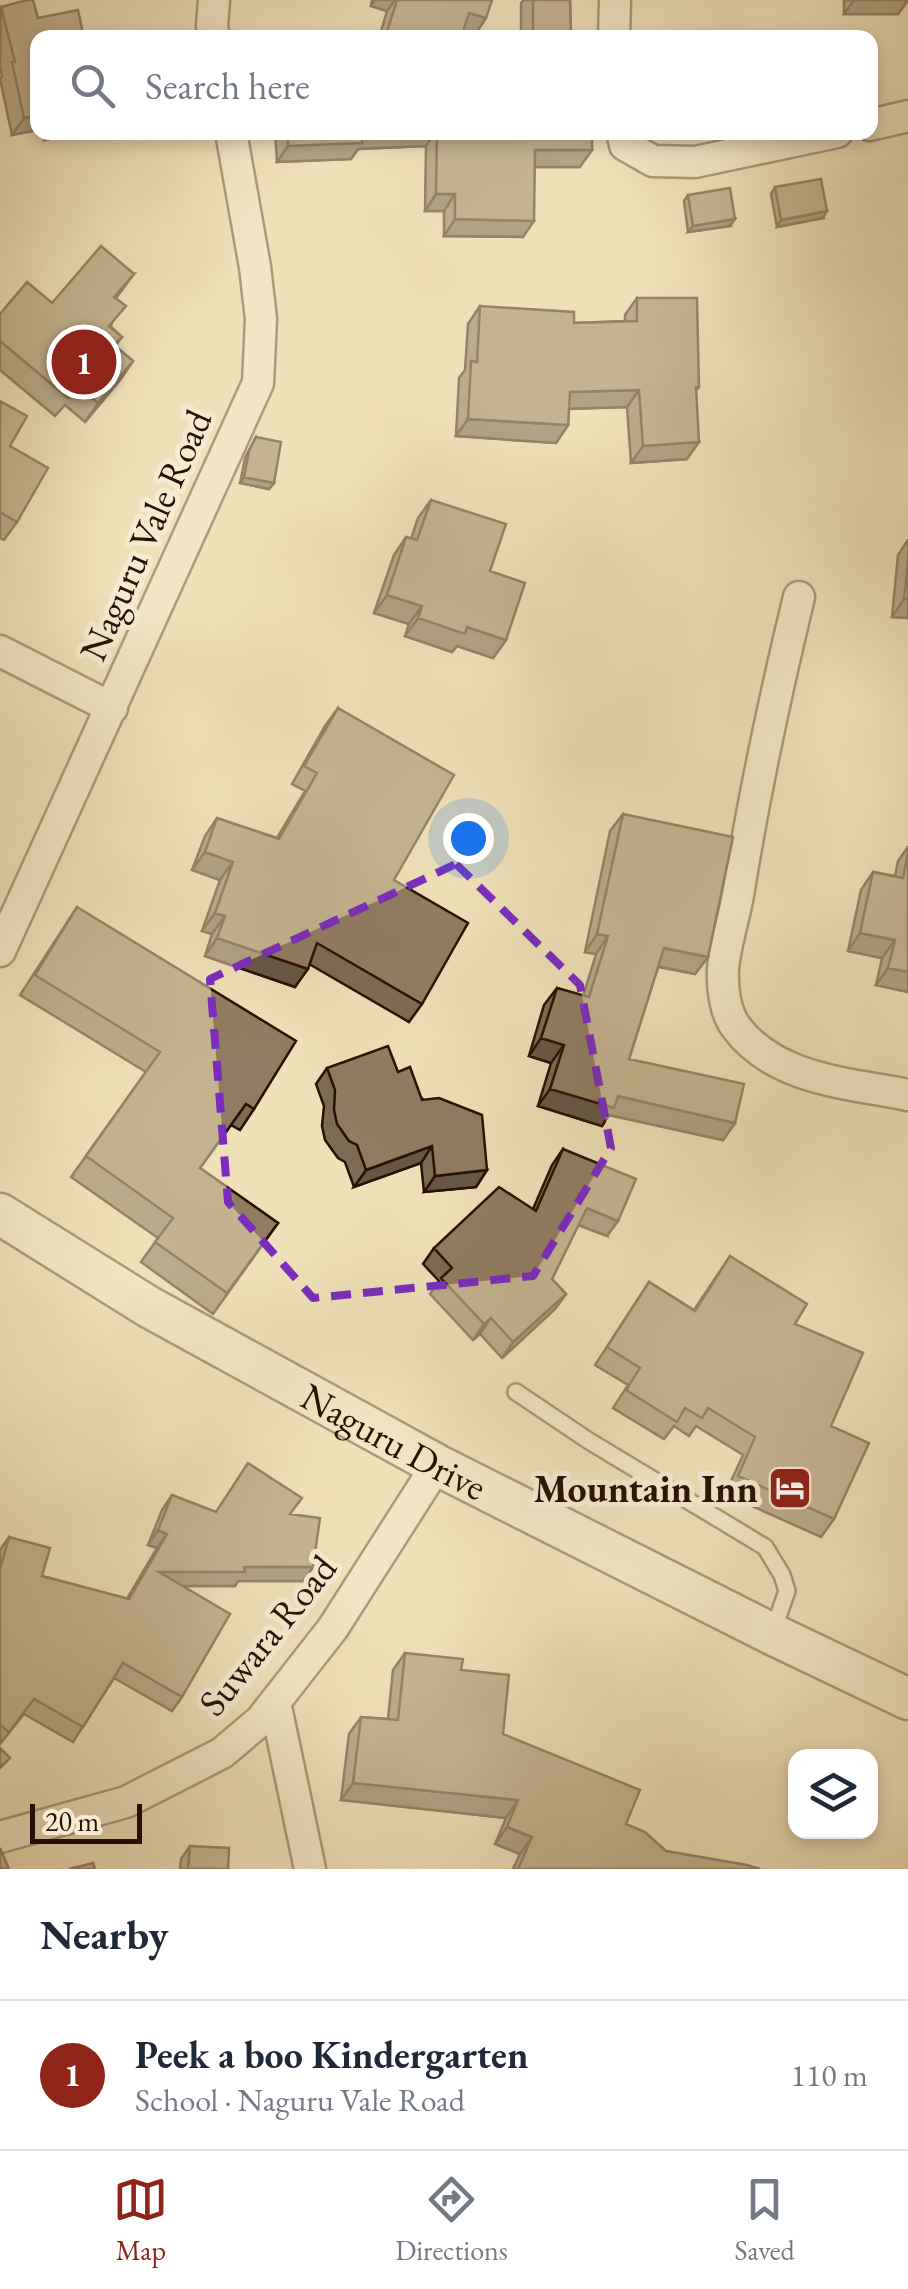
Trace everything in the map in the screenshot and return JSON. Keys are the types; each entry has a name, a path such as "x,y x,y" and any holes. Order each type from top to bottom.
{"street":[{"path":"213,30 214,0"},
{"path":"614,30 615,0"},
{"path":"878,123 908,116"},
{"name":"Naguru Vale Road","path":"0,950 258,383 261,319 232,140"},
{"path":"624,140 653,161 695,162 799,140"},
{"path":"799,598 774,703 723,968 724,997 733,1024 752,1046 777,1062 807,1076 908,1095"},
{"path":"0,651 112,708"},
{"name":"Naguru Drive","path":"0,1214 149,1307 437,1465 908,1699"},
{"name":"Suwara Road","path":"0,1837 126,1802 222,1754 261,1720 333,1628 437,1465"},
{"path":"275,1702 310,1869"}],"lane":[{"path":"516,1392 589,1441 765,1547 787,1591 772,1634"}],"highlighted area":[{"path":"456,864 580,985 611,1148 533,1276 313,1298 228,1202 210,979"}],"building":[{"path":"33,0 38,18 78,10 82,30 30,30 30,117 24,118 1,7"},
{"path":"397,0 492,0 486,18 469,13 464,30 388,30"},
{"path":"533,0 570,0 571,30 533,30"},
{"path":"288,140 362,140 362,143 288,146"},
{"path":"437,140 592,140 592,150 535,150 534,221 455,219 455,194 436,194"},
{"path":"821,179 827,211 781,220 775,187"},
{"path":"730,188 735,219 693,226 688,195"},
{"path":"101,246 134,274 114,297 126,306 109,326 122,337 114,345 133,361 98,403 78,387 68,398 0,341 0,314 27,282 52,303"},
{"path":"637,298 697,298 699,442 643,446 639,390 570,392 568,425 468,419 471,361 477,362 480,306 574,312 574,323 637,321"},
{"path":"0,401 27,416 10,446 48,468 17,522 0,512"},
{"path":"256,437 281,442 274,483 244,477"},
{"path":"431,500 506,524 490,571 525,583 506,640 467,627 465,634 418,618 422,606 387,595 406,537 417,540"},
{"path":"908,560 908,599 904,599"},
{"path":"338,708 454,775 394,880 468,923 422,1004 317,943 308,969 217,938 225,916 215,913 233,862 205,852 217,818 279,839 317,773 304,766"},
{"path":"623,814 733,837 708,957 664,948 629,1059 744,1084 735,1123 618,1096 614,1108 550,1089 564,1045 541,1038 557,988 589,997 608,936 597,934"},
{"path":"908,853 908,972 888,968 895,940 860,933 873,872 903,878"},
{"path":"77,907 296,1041 254,1109 246,1104 200,1168 278,1223 227,1293 155,1242 173,1218 86,1156 160,1052 35,975"},
{"path":"388,1046 398,1072 410,1067 422,1100 439,1098 482,1115 487,1170 435,1176 432,1146 366,1170 357,1145 349,1141 337,1124 335,1090 327,1068"},
{"path":"563,1149 636,1179 618,1221 587,1208 552,1279 566,1294 513,1342 491,1318 484,1324 441,1278 452,1268 434,1248 499,1187 536,1211"},
{"path":"730,1256 807,1304 795,1324 863,1353 831,1426 869,1443 834,1519 738,1476 755,1437 708,1408 702,1418 685,1408 677,1422 626,1390 640,1368 607,1347 649,1282 695,1311"},
{"path":"248,1463 302,1498 290,1514 320,1518 313,1567 159,1572 230,1614 182,1697 123,1663 83,1727 34,1699 9,1732 0,1725 0,1569 9,1537 50,1548 42,1576 129,1599 167,1534 158,1530 172,1495 216,1512"},
{"path":"405,1653 463,1659 461,1670 509,1675 503,1734 640,1790 626,1824 645,1832 666,1851 760,1869 518,1869 532,1837 507,1827 518,1800 353,1783 361,1717 398,1720"},
{"path":"0,1748 10,1758 0,1768"},
{"path":"190,1846 229,1848 228,1869 188,1869"},
{"path":"0,1848 9,1869 0,1869"},
{"path":"93,1863 95,1869 69,1869"}],"place":[{"name":"Peek a boo Kindergarten","path":"84,362"},
{"name":"Mountain Inn","path":"790,1488"}]}
